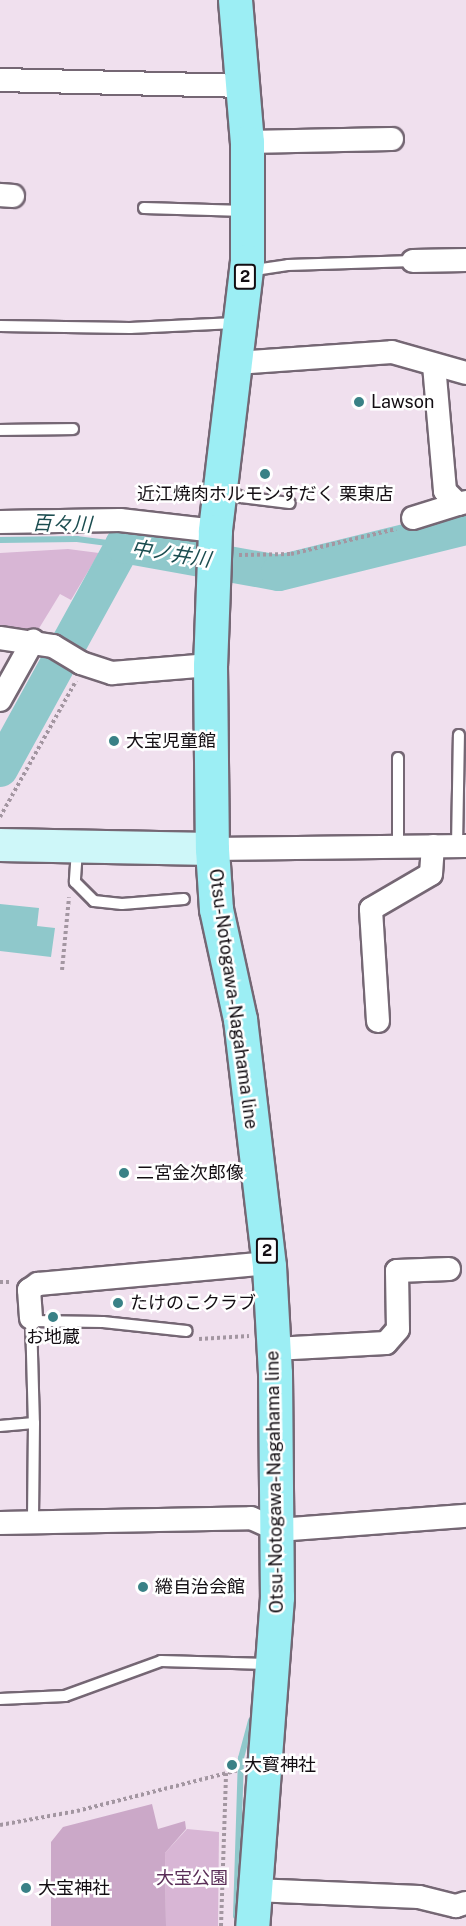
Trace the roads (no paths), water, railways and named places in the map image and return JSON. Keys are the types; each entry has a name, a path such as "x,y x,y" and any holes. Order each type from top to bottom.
{"main road":[{"name":"Otsu-Notogawa-Nagahama line","path":"235,0 247,142 246,271 220,488 214,554 210,665 212,849 216,909 240,1019 268,1263 274,1342 278,1530 274,1664 252,1926"}],"street":[{"path":"0,80 243,86"},
{"path":"247,142 392,139"},
{"path":"413,261 466,260"},
{"path":"236,363 392,352 466,373"},
{"path":"434,365 445,491 462,503"},
{"path":"413,518 462,503"},
{"path":"0,522 120,520 214,554"},
{"path":"0,638 43,643 84,664 112,674 210,665"},
{"path":"0,700 43,643"},
{"path":"0,846 212,849 461,846"},
{"path":"378,1021 371,909 431,874 433,846"},
{"path":"31,1319 29,1290 39,1284 268,1263"},
{"path":"274,1342 386,1343 398,1329 397,1271 449,1269"},
{"path":"0,1523 251,1518 278,1530 466,1516"},
{"path":"254,1890 419,1897 456,1906 466,1903"}],"lane":[{"path":"144,208 248,211"},
{"path":"246,271 288,265 413,261"},
{"path":"0,326 130,328 239,322"},
{"path":"0,430 73,429"},
{"path":"220,488 241,497 290,503"},
{"path":"459,735 461,846"},
{"path":"398,758 398,847"},
{"path":"77,847 75,882 94,900 112,903 184,899"},
{"path":"33,1522 34,1423 31,1319 103,1322 187,1331"},
{"path":"0,1426 34,1423"},
{"path":"0,1699 65,1696 161,1660 274,1664"}],"water":[{"path":"0,904 39,908 37,926 55,928 51,957 0,951"}],"waterway":[{"name":"中ノ井川","path":"0,769 123,545 279,573 466,527"},
{"name":"百々川","path":"0,540 77,539 123,545"},
{"path":"236,1916 241,1758 251,1720"}],"place":[{"name":"Lawson","path":"359,402"},
{"name":"近江焼肉ホルモンすだく 栗東店","path":"265,474"},
{"name":"大宝児童館","path":"114,741"},
{"name":"二宮金次郎像","path":"124,1173"},
{"name":"たけのこクラブ","path":"118,1303"},
{"name":"お地蔵","path":"53,1317"},
{"name":"綣自治会館","path":"143,1587"},
{"name":"大寳神社","path":"232,1765"},
{"name":"大宝神社","path":"26,1888"}],"park label":[{"name":"大宝公園","path":"192,1878"}]}
